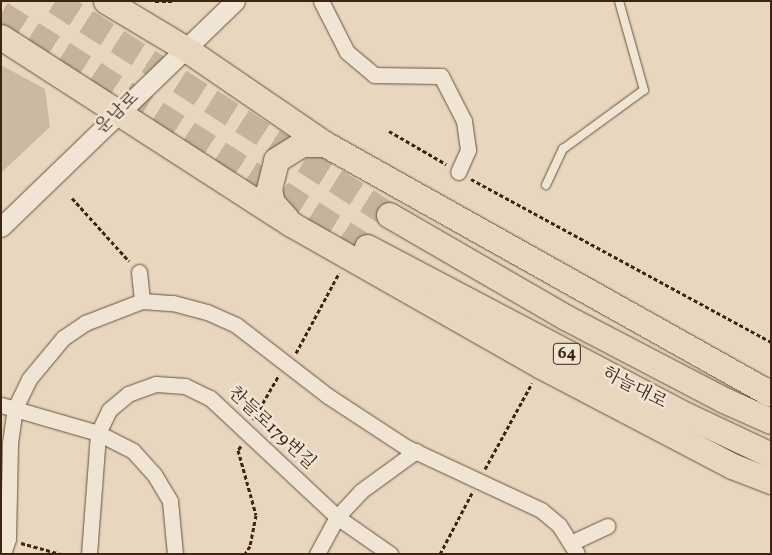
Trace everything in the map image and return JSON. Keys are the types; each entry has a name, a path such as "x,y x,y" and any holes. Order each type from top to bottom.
{"highway":[{"path":"106,1 186,49 325,144 771,394"},
{"path":"1,38 121,112 291,224 541,366 732,466 771,481"},
{"path":"291,224 272,203 269,189 271,174 276,160 302,144 325,144"},
{"name":"하늘대로","path":"389,215 566,317 724,400 771,421"},
{"name":"하늘대로","path":"367,247 686,416 771,455"}],"street":[{"name":"운남로","path":"1,227 236,1"},
{"path":"321,1 347,52 374,75 441,76 464,121 468,150 458,172"},
{"path":"139,272 142,301"},
{"path":"3,554 8,539 10,443 8,406 63,338 85,323 142,301 173,302 207,312 236,325 328,396 416,451 541,510 575,548 608,526"},
{"name":"찬들로179번길","path":"89,554 98,433 108,410 128,394 156,384 185,386 210,398 337,517 390,554"},
{"path":"8,406 98,433 133,451 154,474 170,501 175,554"},
{"path":"317,554 337,517 361,491 416,451"}],"lane":[{"path":"546,185 563,148 644,90 619,1"}],"path":[{"path":"155,1 173,1"},
{"path":"389,130 458,172 771,342"},
{"path":"72,198 139,272"},
{"path":"292,359 342,268"},
{"path":"252,422 279,375"},
{"path":"483,472 534,380"},
{"path":"243,443 238,450 256,515 250,546 245,554"},
{"path":"440,554 474,490"},
{"path":"8,539 61,554"}],"shaded area":[{"path":"1,65 45,89 50,127 1,173"}],"tunnel":[{"path":"55,1 389,215"},
{"path":"1,13 367,247"}]}
